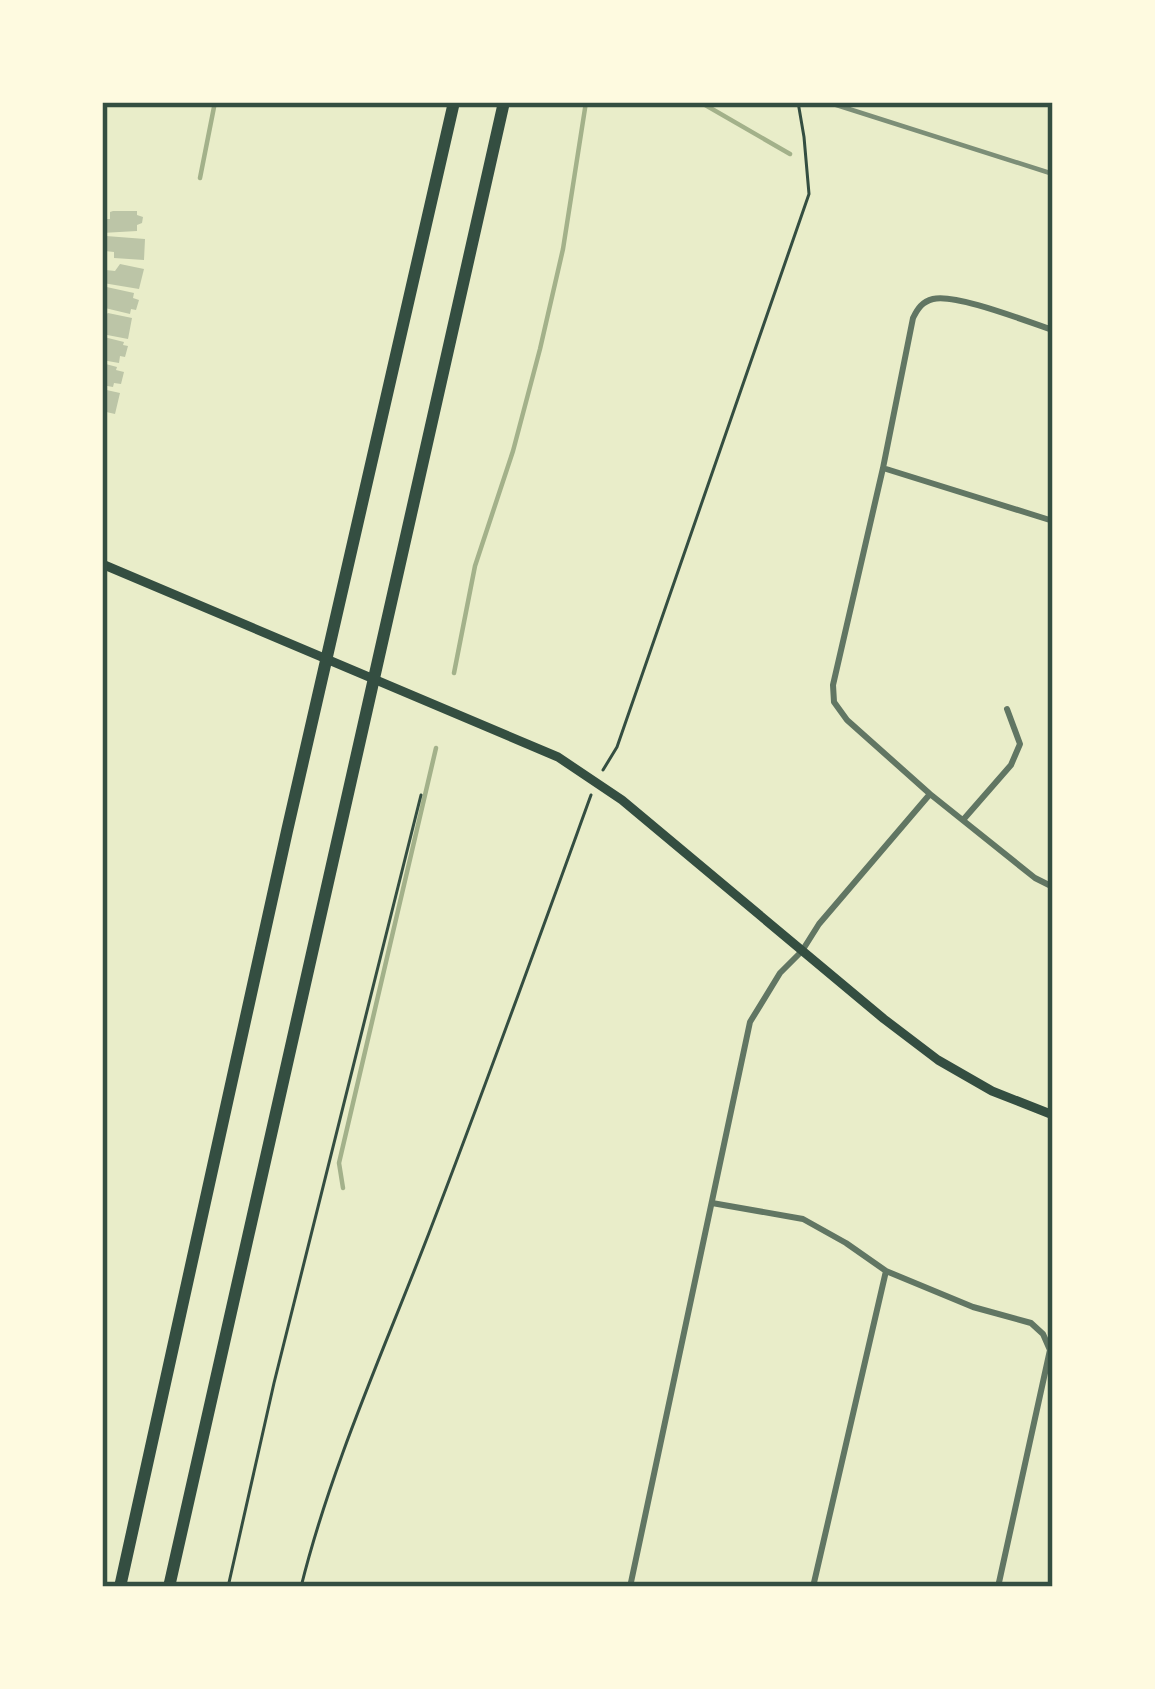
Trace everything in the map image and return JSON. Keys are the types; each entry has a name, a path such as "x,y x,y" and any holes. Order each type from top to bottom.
{"highway":[{"path":"120,1587 454,102"},
{"path":"169,1587 504,102"}],"main road":[{"path":"102,564 558,758 596,781 938,1060 992,1090 1053,1115"}],"street":[{"path":"1053,330 953,298 935,298 920,305 913,318 833,685 834,702 847,720 930,794 1035,878 1053,887"},
{"path":"883,468 1053,520"},
{"path":"963,820 1011,765 1020,744 1007,709"},
{"path":"630,1587 750,1022 780,973 930,794"},
{"path":"712,1203 803,1220 886,1271 973,1307 1030,1323 1043,1334 1050,1350 998,1587"},
{"path":"814,1587 886,1271"}],"path":[{"path":"301,1587 346,1446 596,781 617,747 808,194 798,102"},
{"path":"228,1587 421,794"}],"building":[{"path":"137,211 143,217 137,231 102,233 102,219 110,219 110,212"},
{"path":"106,236 145,239 144,260 114,258 114,252 105,251"},
{"path":"120,264 144,269 139,289 103,283 106,270 115,271"},
{"path":"102,286 134,293 133,298 139,300 136,310 131,309 130,314 105,308"},
{"path":"108,313 132,318 128,339 102,334 102,318"},
{"path":"104,337 128,346 119,363 102,360"},
{"path":"102,363 124,372 121,384 102,385"},
{"path":"102,389 120,393 115,414 102,411"}],"waterway":[{"path":"200,178 215,102"},
{"path":"454,673 475,566 540,349 563,249 586,102"},
{"path":"700,102 790,154"},
{"path":"343,1188 339,1163 436,748"}],"railway":[{"path":"827,102 1053,174"}]}
